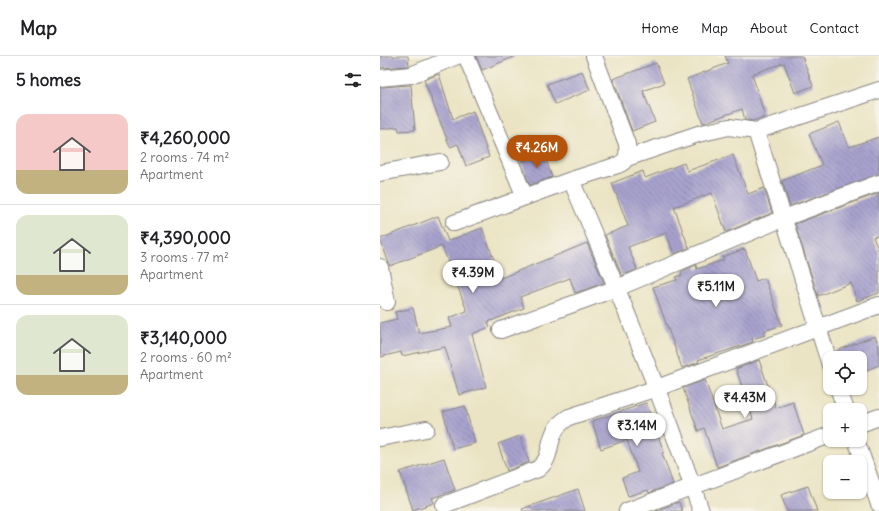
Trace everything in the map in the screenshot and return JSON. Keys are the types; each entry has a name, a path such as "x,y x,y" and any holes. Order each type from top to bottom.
{"street":[{"path":"380,78 411,75 429,69 457,56"},
{"path":"466,56 525,197"},
{"path":"594,56 627,144 627,158"},
{"path":"454,223 571,180 618,165 623,163 627,158 698,134 729,127 756,131 879,90"},
{"path":"756,131 825,351"},
{"path":"380,173 440,162"},
{"path":"571,180 617,288 657,388 701,511"},
{"path":"501,330 617,288 784,218 879,183"},
{"path":"381,273 387,302"},
{"path":"444,505 538,469 545,464 548,457 554,430 561,422 569,417 657,388 879,304"},
{"path":"867,421 879,417"},
{"path":"380,438 426,429"},
{"path":"626,511 823,438"},
{"path":"859,447 879,504"}],"building":[{"path":"380,56 408,56 409,66 380,68"},
{"path":"476,56 516,56 482,70"},
{"path":"725,56 802,56 813,86 795,93 784,63 752,74 765,117 753,121 745,120 742,109 703,123 687,79 728,63"},
{"path":"656,63 664,83 643,91 655,122 632,131 613,79"},
{"path":"582,71 590,90 555,104 547,84"},
{"path":"439,74 453,119 473,111 489,157 466,166 458,144 450,147 424,80"},
{"path":"411,85 415,130 399,131 398,127 380,129 380,87"},
{"path":"839,122 849,147 879,137 879,174 790,206 782,181 822,165 809,134"},
{"path":"544,154 552,177 530,185 521,162"},
{"path":"733,155 748,194 764,188 772,213 726,232 712,193 674,207 689,248 674,254 666,233 628,247 637,269 622,276 605,235 628,226 612,183 643,171 645,178 684,163 687,171"},
{"path":"879,193 879,235 873,237 879,252 879,293 857,301 851,283 818,296 795,224"},
{"path":"438,216 448,241 482,228 501,278 587,243 604,283 575,293 570,278 520,297 524,308 488,322 490,327 472,334 486,387 459,395 445,347 402,356 401,352 380,357 380,323 397,319 395,312 413,308 419,333 452,327 449,318 467,311 442,246 390,266 380,239"},
{"path":"745,249 756,281 765,278 782,325 764,331 765,335 752,339 753,342 698,360 699,362 682,368 653,287 677,280 676,277 682,275 681,272 696,265 697,269 724,260 722,257"},
{"path":"875,336 879,346 879,365 867,370 867,351 836,351"},
{"path":"759,360 776,408 793,402 804,435 717,467 704,428 698,431 683,388 705,380 722,429 753,419 736,369"},
{"path":"646,403 664,452 662,453 673,484 649,493 648,490 628,496 622,478 638,472 627,440 601,449 592,421"},
{"path":"465,406 475,443 453,449 443,412"},
{"path":"520,436 529,462 507,471 498,444"},
{"path":"444,458 455,490 432,498 434,503 413,510 400,472"},
{"path":"808,486 817,511 787,511 781,495"},
{"path":"578,489 585,511 523,511 522,509"},
{"path":"679,502 682,511 655,511"}]}
